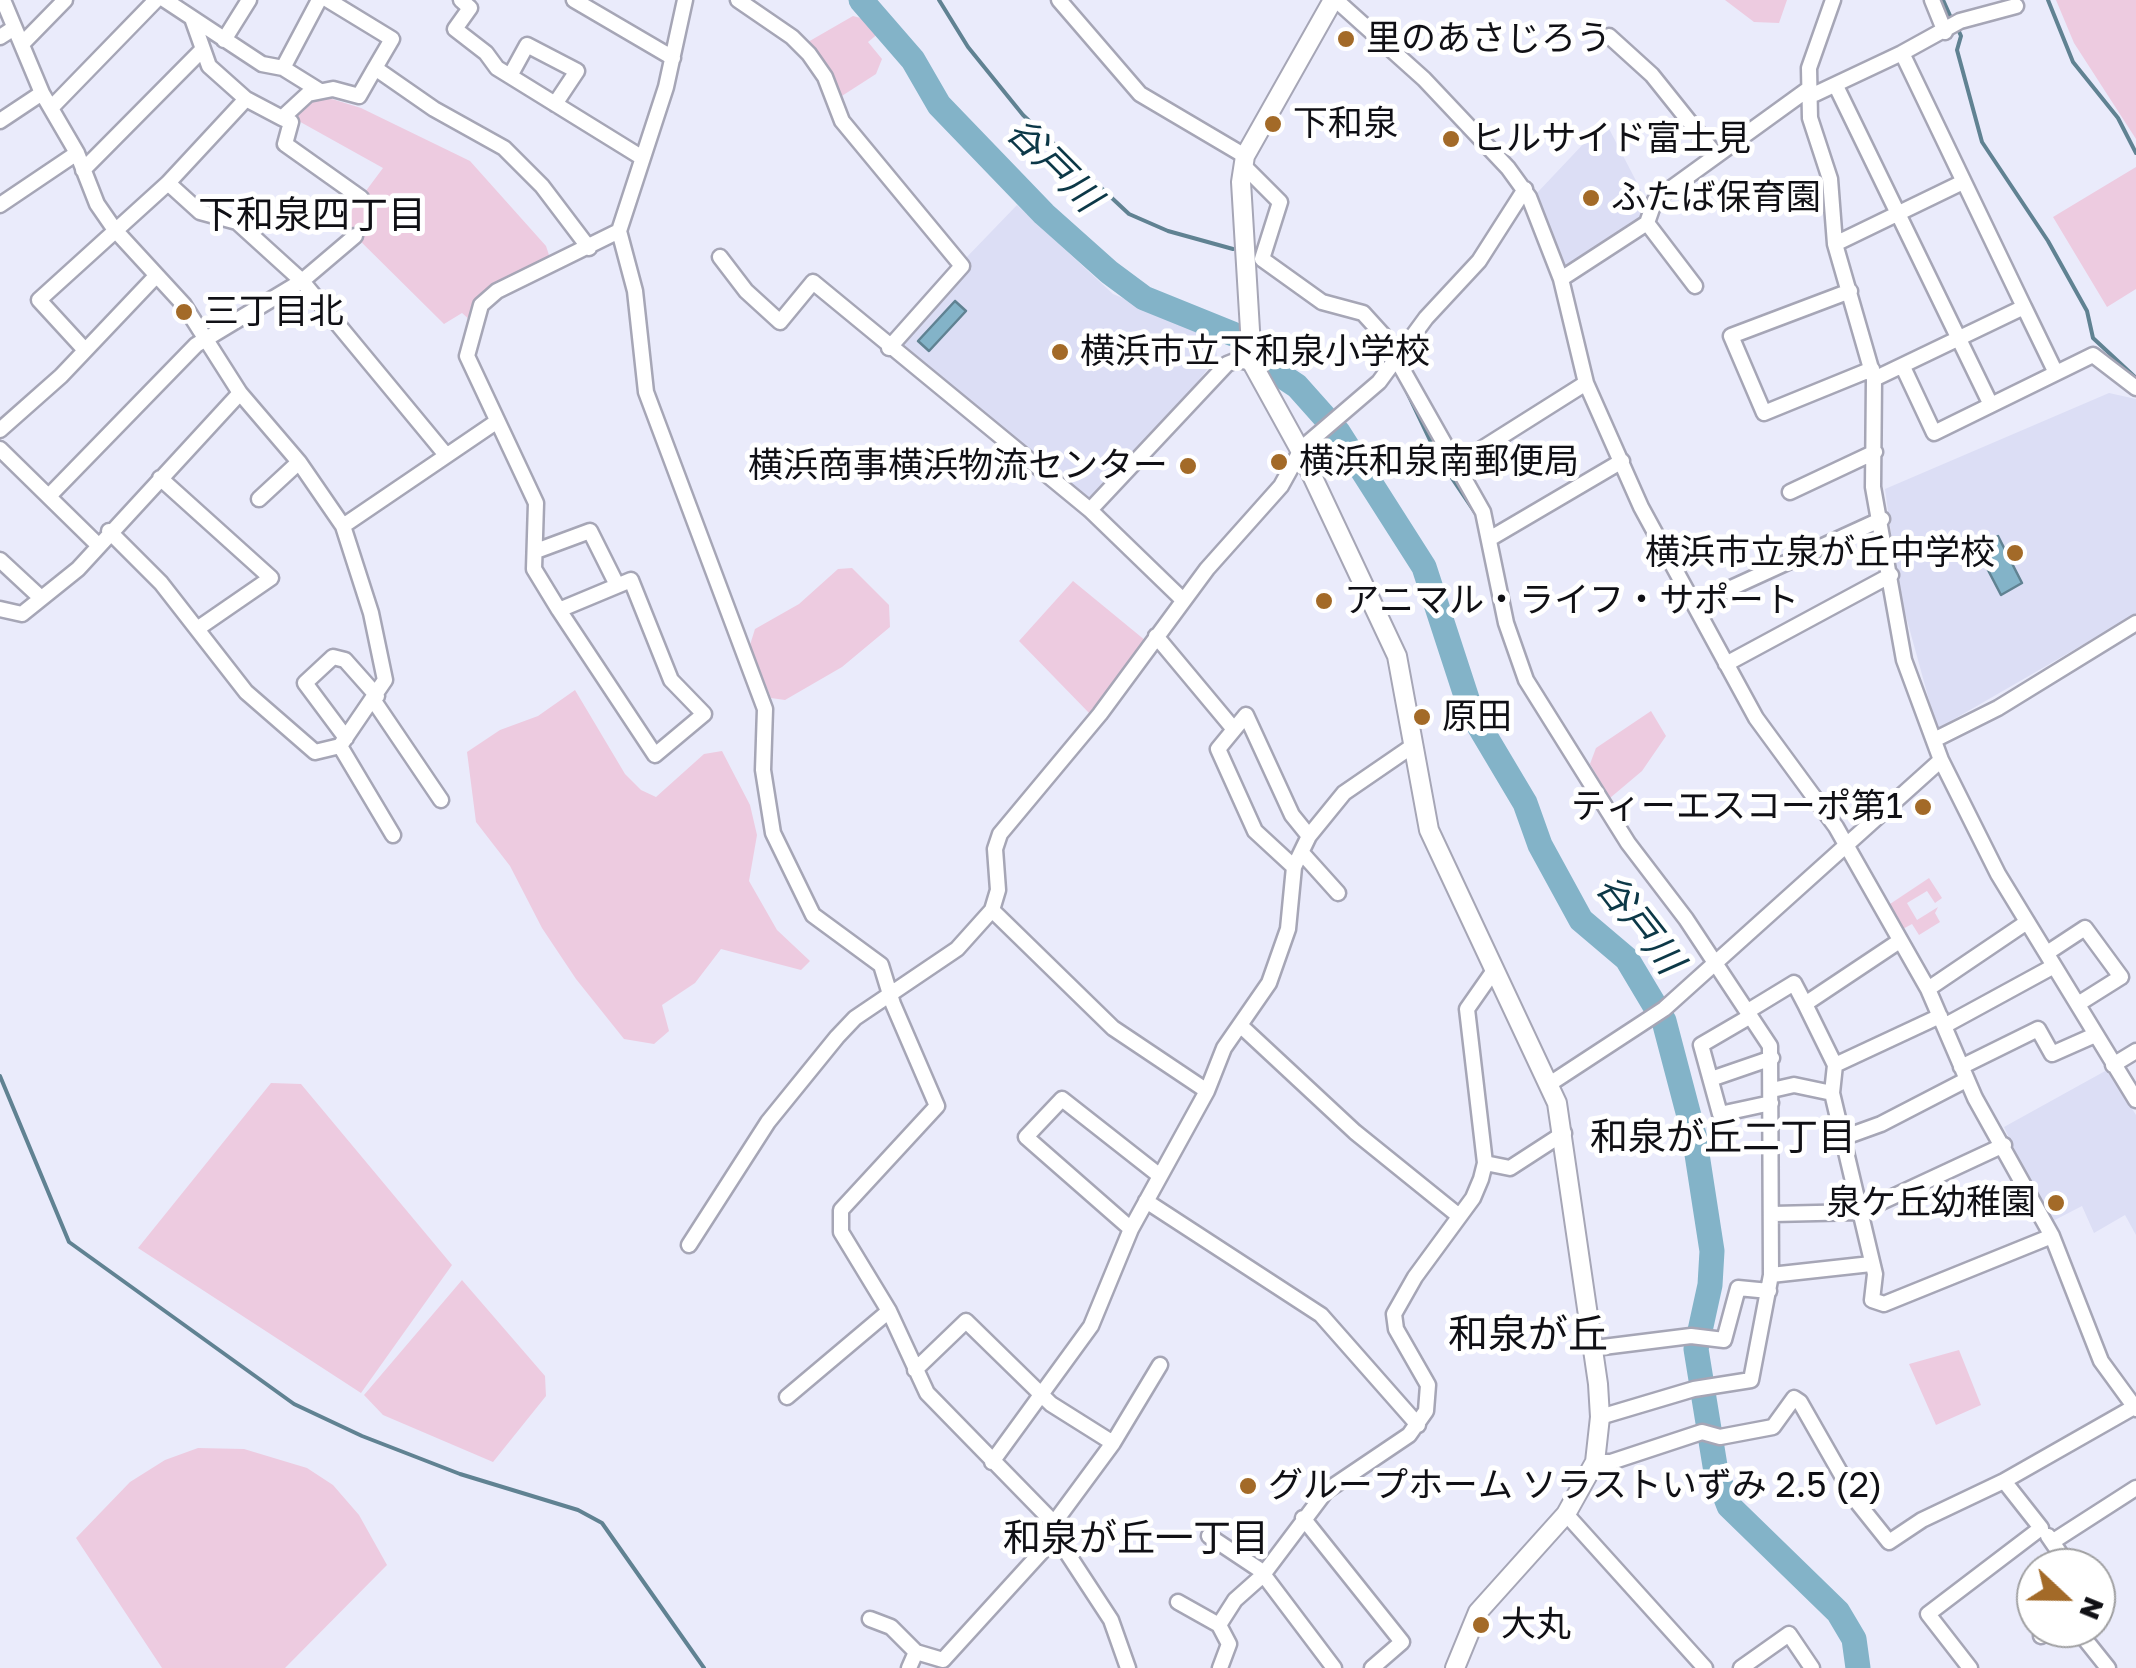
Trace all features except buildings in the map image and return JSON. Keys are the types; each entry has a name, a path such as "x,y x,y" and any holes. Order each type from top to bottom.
{"street":[{"path":"3,0 42,94 78,153 97,204 208,339 240,393 299,462 342,526 379,645 385,680 343,742 315,752 246,692 161,583 109,531"},
{"path":"22,44 65,0"},
{"path":"52,107 156,0"},
{"path":"224,40 249,0"},
{"path":"283,68 319,0"},
{"path":"282,118 308,94 333,89 359,96 392,39 328,0"},
{"path":"461,0 470,8 454,28 510,76 641,157"},
{"path":"574,0 673,58"},
{"path":"685,0 673,58 619,230 635,291 646,392 765,708 763,770 773,833 803,902 813,915 882,965 937,1106 841,1210 839,1222 862,1272 889,1311 927,1393 1055,1529 1101,1603 1128,1668"},
{"path":"738,0 792,36 809,54 825,77 842,120 962,266 890,348"},
{"path":"1059,0 1140,94 1244,160 1280,202 1262,259 1322,302 1363,312 1378,326 1393,365 1482,512 1491,538 1506,623 1526,680 1628,843 1770,1046 1770,1283 1751,1380 1700,1388 1600,1417"},
{"path":"1455,1668 1467,1633 1491,1593 1566,1514 1595,1462 1600,1417 1564,1133 1550,1083 1429,830 1397,656 1300,450 1252,362 1244,160 1334,0 1424,79 1524,189 1562,280 1586,383 1641,507 1756,718 1845,846 1928,989 1963,1073 2052,1236 2101,1361 2135,1408 2004,1481 1922,1520 1890,1542 1857,1502 1800,1402 1794,1398 1773,1427 1720,1437 1702,1432 1610,1462 1595,1462"},
{"path":"1833,0 1812,57 1807,90 1810,118 1830,180 1835,244 1873,374 1874,487 1904,660 1941,760 2028,922 2136,1100"},
{"path":"1932,0 1945,32"},
{"path":"174,3 193,21 262,64 283,68 321,91"},
{"path":"1807,90 1815,94 1836,86 1960,22 2016,6"},
{"path":"193,21 209,66 246,99 290,122 285,144 361,198"},
{"path":"0,36 14,28"},
{"path":"1609,36 1652,75 1716,154"},
{"path":"510,76 528,45 576,72 555,104"},
{"path":"83,170 202,51"},
{"path":"1902,54 2055,371"},
{"path":"375,68 434,109 504,148 542,186 589,248"},
{"path":"1836,86 1991,406"},
{"path":"1562,280 1646,223 1655,200 1807,90"},
{"path":"0,121 42,94"},
{"path":"84,348 39,300 168,183 246,99"},
{"path":"0,204 78,153"},
{"path":"1835,244 1963,182"},
{"path":"168,183 200,212 237,222 302,281 446,455"},
{"path":"689,1245 768,1122 855,1018 957,950 992,910 998,890 996,849 1000,834 1088,730 1183,600 1280,486 1300,450 1393,365 1426,318 1479,261 1524,189"},
{"path":"1646,223 1695,286"},
{"path":"558,610 631,580 671,680 704,714 655,755 558,610 534,569 536,503 467,356 481,306 497,292 619,230"},
{"path":"49,496 196,346 302,281 355,236"},
{"path":"720,256 746,290 780,322 813,282 1090,510 1183,600"},
{"path":"0,430 62,376 84,348 156,276"},
{"path":"1850,291 1731,336 1764,414 1903,367 2024,307"},
{"path":"1903,367 1934,432 2094,355 2136,388"},
{"path":"1090,510 1226,364 1237,360 1252,362"},
{"path":"1454,467 1586,383"},
{"path":"0,609 22,614 78,568 240,393"},
{"path":"342,526 496,422"},
{"path":"0,449 97,544"},
{"path":"1790,492 1875,452"},
{"path":"1491,538 1622,460"},
{"path":"258,499 299,462"},
{"path":"160,478 271,578 197,628"},
{"path":"1696,604 1882,519"},
{"path":"536,551 590,531 616,583"},
{"path":"0,560 42,598"},
{"path":"1726,664 1890,575"},
{"path":"1936,739 1998,708 2136,623"},
{"path":"1156,636 1232,727"},
{"path":"393,835 343,742 305,683 332,657 345,660 375,698 440,800"},
{"path":"1308,836 1292,815 1246,715 1232,727 1218,749 1255,831 1338,893"},
{"path":"992,1462 1043,1396 1107,1296 1132,1229 1207,1091 1224,1048 1282,954 1298,860 1308,836 1344,793 1411,747"},
{"path":"1550,1083 1664,1008 1941,760"},
{"path":"992,910 1113,1028 1207,1091"},
{"path":"1928,989 2028,922"},
{"path":"1835,1065 1942,1021 2051,960 2085,928 2121,977 2078,1004"},
{"path":"1805,1004 1898,942"},
{"path":"1218,1625 1235,1600 1262,1576 1326,1490 1418,1425 1428,1404 1428,1385 1396,1329 1394,1314 1473,1198 1485,1163 1467,1009 1494,969"},
{"path":"1832,1093 1794,1084 1720,1114 1701,1045 1794,984 1835,1065 1832,1093 1875,1274 1872,1300 1884,1304 2052,1236"},
{"path":"1240,1025 1355,1132 1459,1216"},
{"path":"1845,1137 1880,1124 2038,1029 2052,1054 2095,1034"},
{"path":"2113,1065 2136,1051"},
{"path":"1711,1080 1772,1058"},
{"path":"1132,1229 1026,1137 1062,1099 1160,1176"},
{"path":"1485,1163 1510,1168 1564,1133"},
{"path":"1773,1214 1860,1212 2004,1145"},
{"path":"1146,1201 1321,1314 1418,1425"},
{"path":"1594,1348 1695,1337 1724,1340 1738,1288 1871,1264"},
{"path":"787,1397 889,1311"},
{"path":"915,1370 966,1322 1043,1396 1113,1444"},
{"path":"870,1618 891,1627 916,1652 943,1660 1055,1529 1113,1444 1160,1365"},
{"path":"2004,1481 2056,1548"},
{"path":"2052,1542 2136,1488"},
{"path":"1566,1514 1706,1668"},
{"path":"1303,1518 1402,1642 1372,1668"},
{"path":"1970,1668 1928,1614 2041,1528"},
{"path":"1208,1536 1260,1570 1334,1668"},
{"path":"1178,1602 1218,1625 1229,1644 1220,1668"},
{"path":"1740,1668 1789,1634 1812,1668"},
{"path":"909,1668 916,1652"}],"shaded area":[{"path":"1725,0 1787,0 1779,23 1754,22"},
{"path":"2056,0 2136,0 2136,139 2074,43"},
{"path":"853,16 885,28 868,42 882,59 876,74 834,101 801,46"},
{"path":"316,94 361,108 470,161 546,246 551,261 515,277 470,320 462,313 444,324 342,223 383,168 295,119"},
{"name":"ふたば保育園","path":"1605,121 1647,202 1639,223 1567,269 1560,266 1536,194"},
{"path":"2136,167 2136,289 2107,307 2053,217"},
{"name":"横浜市立下和泉小学校","path":"1017,205 1113,294 1215,337 1217,356 1186,398 1094,499 1077,498 899,349 899,341 969,267 963,261"},
{"path":"955,301 966,311 929,351 918,341"},
{"name":"横浜市立泉が丘中学校","path":"2109,393 2136,399 2136,614 1937,729 1899,591 1885,489"},
{"path":"1998,536 2022,583 2001,595 1976,547"},
{"path":"852,568 889,605 890,627 842,667 785,700 771,698 750,645 755,629 799,604 838,569"},
{"path":"1073,581 1146,641 1091,715 1019,641"},
{"path":"575,690 625,774 641,790 656,797 704,754 722,751 750,805 757,835 749,881 777,930 810,961 801,970 721,949 695,983 662,1005 669,1031 654,1044 624,1039 576,979 542,928 510,866 476,822 467,752 500,730 538,716"},
{"path":"1651,711 1666,736 1642,771 1610,798 1590,764 1596,748"},
{"path":"1929,878 1942,898 1935,903 1927,891 1907,903 1917,920 1938,907 1935,913 1940,922 1919,935 1912,924 1901,930 1887,906"},
{"path":"2107,1070 2136,1115 2136,1235 2125,1215 2094,1233 2082,1206 2049,1223 2004,1127"},
{"path":"271,1083 301,1084 452,1265 361,1393 138,1248"},
{"path":"462,1280 545,1376 546,1396 493,1462 383,1415 364,1395"},
{"path":"1959,1350 1981,1405 1936,1425 1909,1364"},
{"path":"198,1448 244,1449 307,1468 333,1485 359,1515 387,1565 285,1668 162,1668 76,1538 130,1482 165,1460"}],"waterway":[{"name":"谷戸川","path":"861,0 913,60 939,105 1044,214 1144,298 1233,334"},
{"path":"939,0 968,47 1023,115 1129,214 1168,231 1233,249"},
{"path":"1943,0 1952,20"},
{"path":"2048,0 2073,62 2118,118 2136,153"},
{"path":"1957,27 1961,36 1957,50 1982,142 2048,241 2087,311 2093,338 2136,378"},
{"path":"1262,267 1315,305"},
{"name":"谷戸川","path":"1270,368 1297,386 1338,432 1424,567 1472,714 1525,803 1540,845 1581,920 1627,959 1664,1021 1694,1135 1712,1251 1710,1285 1696,1349 1716,1472 1729,1506 1838,1612 1854,1639 1858,1668"},
{"path":"1404,386 1439,459 1478,517"},
{"path":"1508,648 1515,667"},
{"path":"0,1076 69,1242 294,1404 362,1436 460,1474 578,1510 602,1523 704,1668"}],"place":[{"name":"里のあさじろう","path":"1346,39"},
{"name":"下和泉","path":"1273,124"},
{"name":"ヒルサイド富士見","path":"1451,139"},
{"name":"ふたば保育園","path":"1591,198"},
{"name":"三丁目北","path":"184,312"},
{"name":"横浜市立下和泉小学校","path":"1060,352"},
{"name":"横浜和泉南郵便局","path":"1279,462"},
{"name":"横浜商事横浜物流センター","path":"1188,466"},
{"name":"横浜市立泉が丘中学校","path":"2015,553"},
{"name":"アニマル・ライフ・サポート","path":"1324,601"},
{"name":"原田","path":"1422,717"},
{"name":"ティーエスコーポ第1","path":"1923,807"},
{"name":"泉ケ丘幼稚園","path":"2056,1203"},
{"name":"グループホーム ソラストいずみ 2.5 (2)","path":"1248,1486"},
{"name":"大丸","path":"1481,1625"}],"district":[{"name":"下和泉四丁目","path":"312,216"},
{"name":"和泉が丘二丁目","path":"1723,1138"},
{"name":"和泉が丘","path":"1528,1335"},
{"name":"和泉が丘一丁目","path":"1136,1539"}]}
